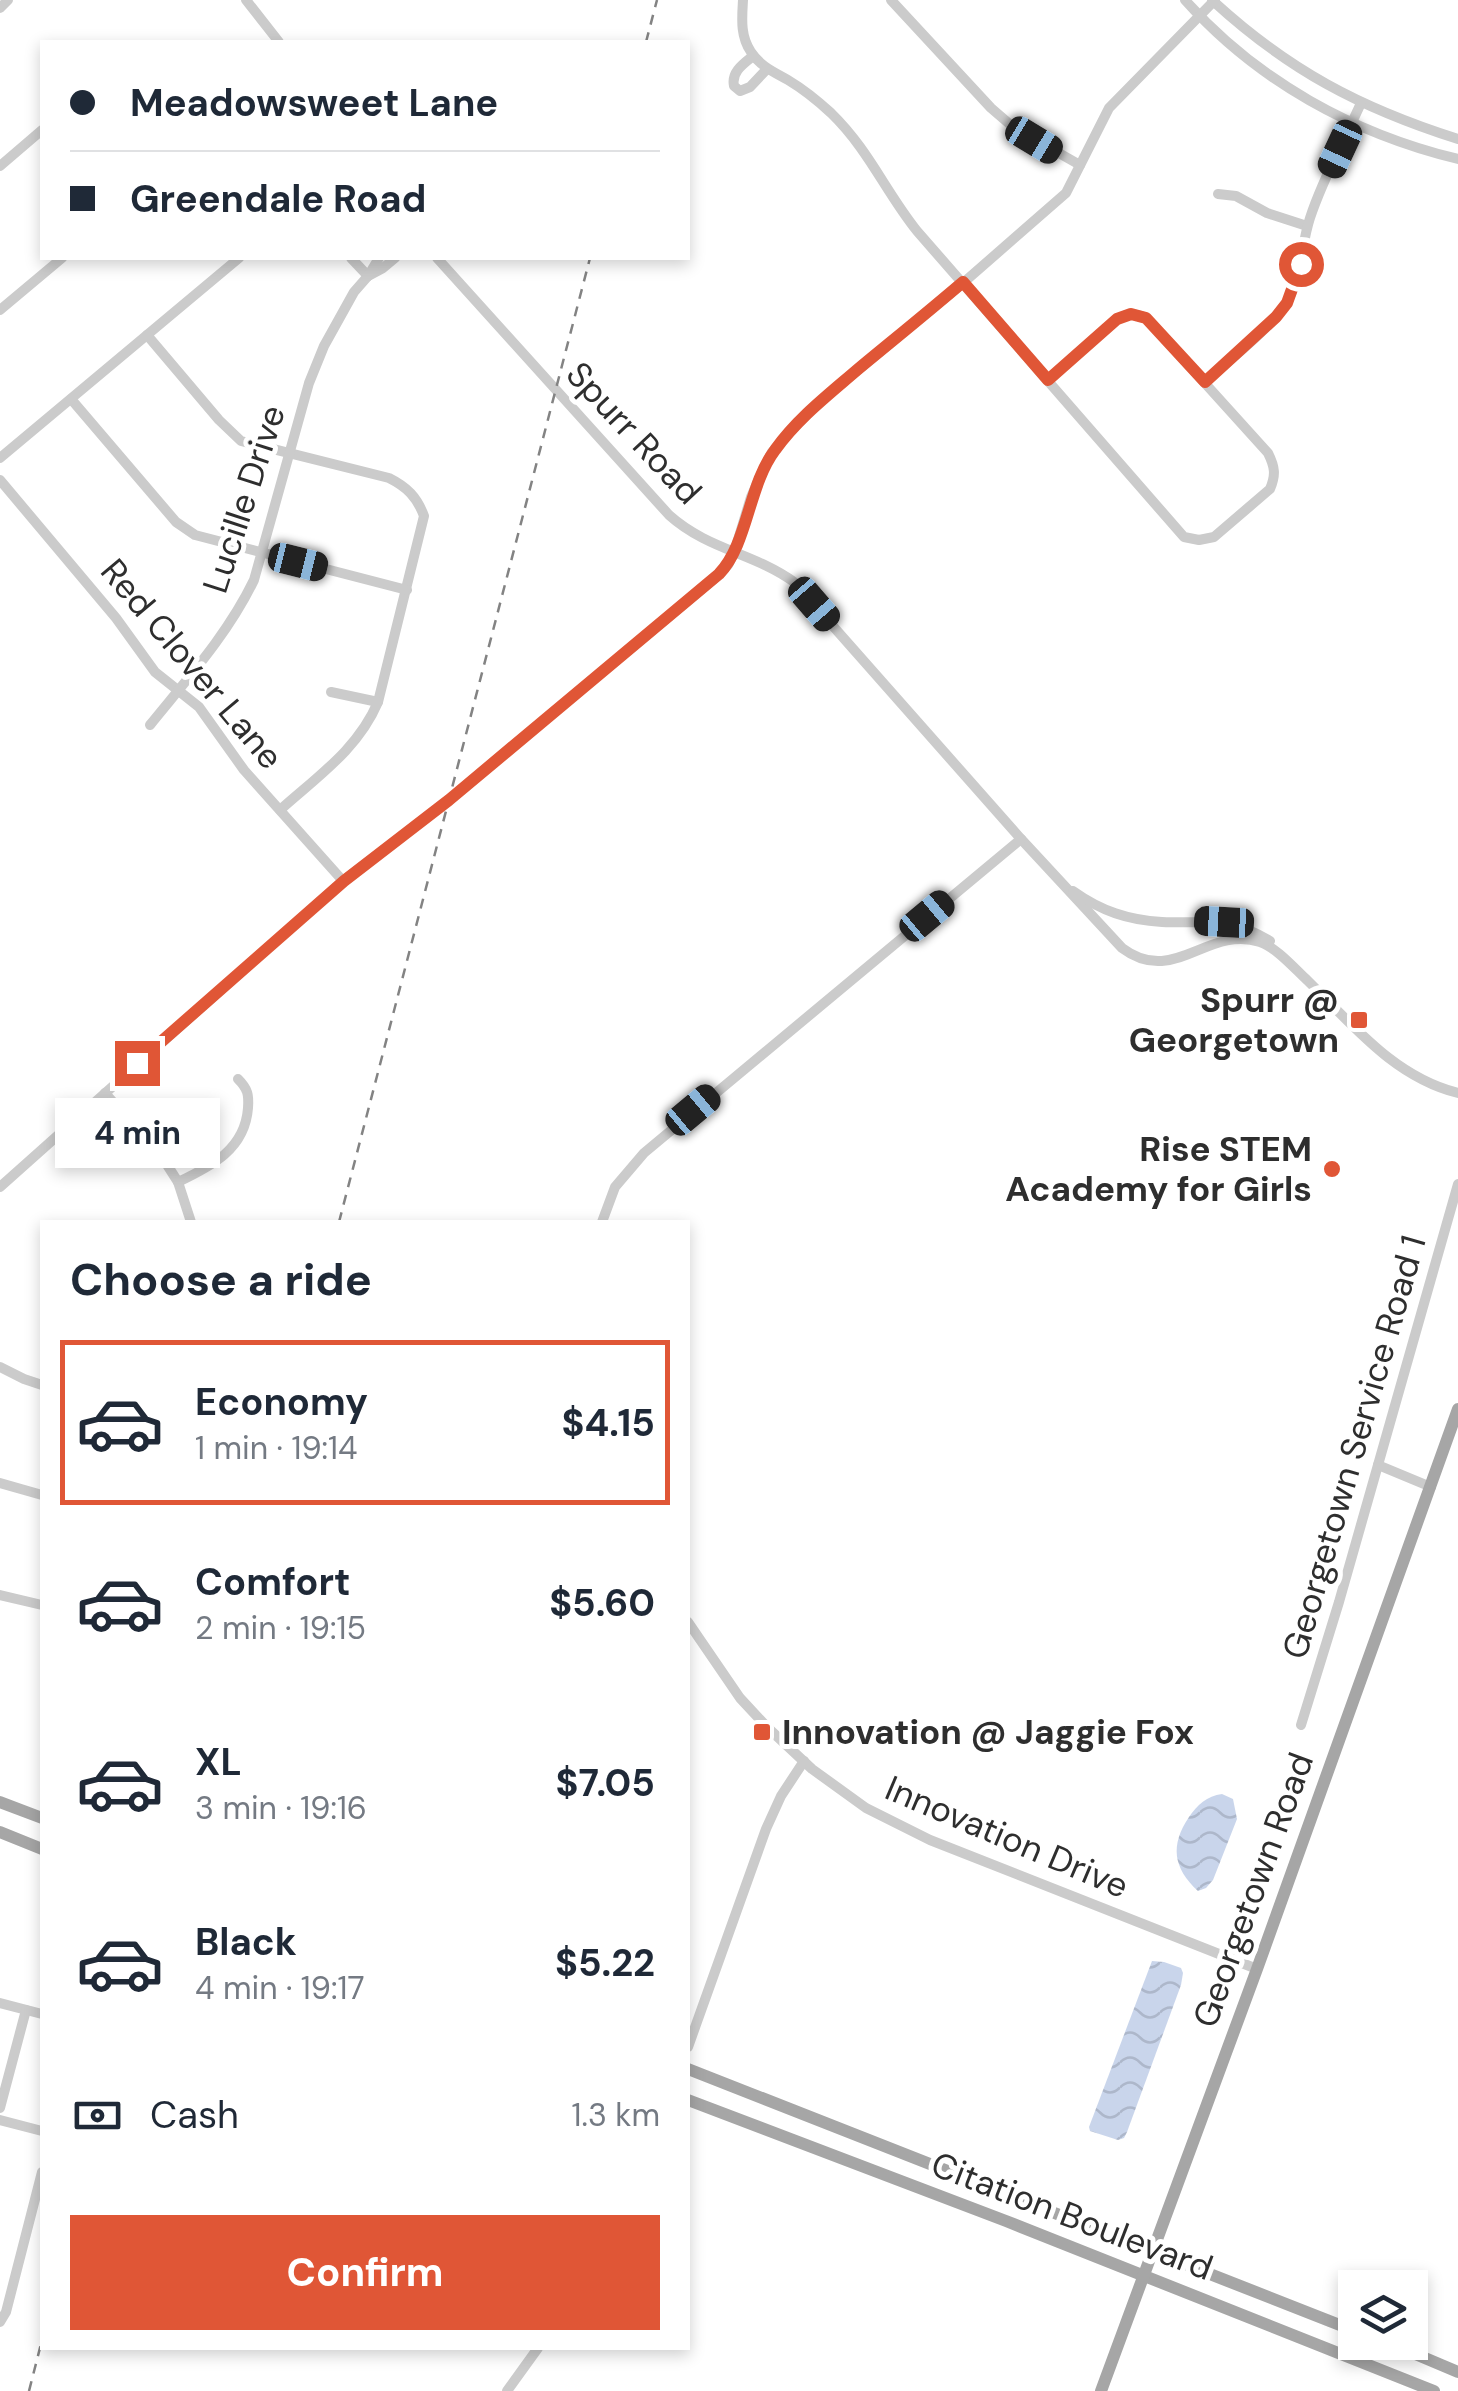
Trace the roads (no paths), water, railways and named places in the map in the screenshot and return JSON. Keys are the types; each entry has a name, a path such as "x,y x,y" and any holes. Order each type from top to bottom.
{"main road":[{"name":"Georgetown Road","path":"1101,2391 1458,1408"},
{"path":"0,1802 40,1817"},
{"path":"0,1832 40,1848"},
{"name":"Citation Boulevard","path":"690,2069 1338,2323"},
{"name":"Citation Boulevard","path":"690,2101 1434,2391"},
{"path":"1428,2359 1458,2372"}],"street":[{"path":"0,8 8,0"},
{"path":"246,0 278,40"},
{"path":"743,0 741,26 753,56 814,99 850,132 899,208 1184,537 1214,538 1270,488 1275,478 1268,453 1146,318 1131,314 1117,319 1048,380"},
{"path":"891,0 991,108 1013,127 1080,166"},
{"path":"1185,0 1240,54 1286,88 1396,141 1458,159"},
{"path":"0,1187 344,881 449,800 719,574 734,553 772,452 816,404 1066,193 1110,108 1214,0 1254,37 1298,68 1361,103 1458,139"},
{"path":"753,56 737,70 732,78 734,86 740,90 750,86 767,69"},
{"path":"1205,382 1287,303 1301,264 1315,202 1361,103"},
{"path":"0,166 40,132"},
{"path":"1218,194 1236,196 1267,213 1307,226"},
{"path":"0,310 60,260"},
{"path":"0,458 237,260"},
{"path":"353,260 368,276"},
{"name":"Lucille Drive","path":"150,725 241,608 254,580 309,383 354,292 378,260"},
{"name":"Lucille Drive","path":"368,276 393,260"},
{"name":"Spurr Road","path":"440,260 669,515 686,530 794,582 1056,878 1132,956 1175,961 1229,940 1262,943 1397,1066 1458,1093"},
{"path":"147,336 240,442 389,478 418,499 424,516 370,722 356,742 280,810"},
{"path":"72,400 176,522 195,535 406,590"},
{"name":"Red Clover Lane","path":"0,480 116,618 155,672 199,707 244,770 344,881"},
{"path":"330,692 378,702"},
{"path":"603,1220 615,1188 644,1153 1021,838"},
{"name":"Spurr Road","path":"1056,878 1097,908 1117,915 1160,922 1224,922 1251,930 1276,946 1300,974"},
{"path":"178,1182 210,1167 239,1139 247,1121 249,1096 238,1079"},
{"path":"104,1093 164,1160 178,1182 191,1220"},
{"name":"Georgetown Service Road 1","path":"1301,1726 1458,1184"},
{"path":"0,1367 40,1384"},
{"path":"1378,1464 1432,1487"},
{"path":"0,1484 40,1494"},
{"path":"0,1595 40,1605"},
{"name":"Innovation Drive","path":"690,1625 740,1698 767,1727 866,1808 930,1840 1257,1969"},
{"path":"690,2041 766,1829 781,1796 804,1761"},
{"path":"0,2003 40,2014"},
{"path":"0,2108 26,2010"},
{"path":"0,2120 40,2130"},
{"path":"0,2322 6,2312 40,2180"},
{"path":"507,2391 537,2350"}],"water":[{"path":"1222,1794 1233,1799 1237,1819 1213,1880 1198,1891 1179,1865 1179,1837 1199,1805"},
{"path":"1152,1961 1181,1968 1181,1985 1127,2132 1118,2140 1090,2131 1089,2127"}],"railway":[{"path":"647,40 657,0"},
{"path":"340,1220 589,260"},
{"path":"29,2391 40,2348"}],"place":[{"name":"Spurr @ Georgetown","path":"1359,1020"},
{"name":"Rise STEM Academy for Girls","path":"1332,1169"},
{"name":"Innovation @ Jaggie Fox","path":"762,1732"}]}
